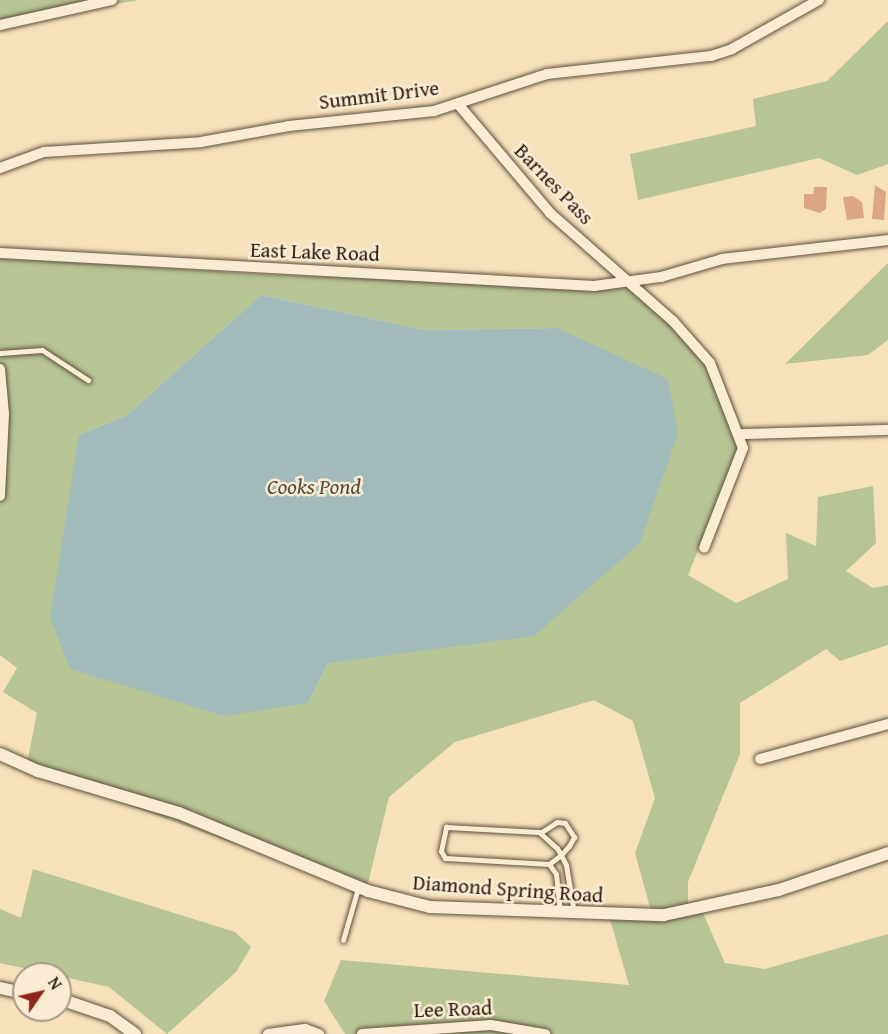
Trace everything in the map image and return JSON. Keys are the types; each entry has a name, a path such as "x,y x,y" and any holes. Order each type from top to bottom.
{"street":[{"path":"0,25 112,0"},
{"name":"Summit Drive","path":"0,168 44,152 201,142 318,122 434,111 547,74 711,56 732,49 819,0"},
{"name":"Barnes Pass","path":"458,104 550,213 673,321 711,363 742,434"},
{"name":"East Lake Road","path":"0,253 222,269 629,283 723,259 884,240"},
{"path":"0,371 4,414 0,496"},
{"path":"704,549 740,460 742,434 888,430"},
{"path":"760,759 888,724"},
{"name":"Diamond Spring Road","path":"0,754 38,771 179,813 358,887 430,907 560,914 664,915 779,890 888,853"},
{"path":"72,1003 110,1016 135,1034"},
{"name":"Lee Road","path":"362,1034 482,1025 545,1034"},
{"path":"268,1034 304,1029 319,1034"}],"lane":[{"path":"0,353 42,350 87,380"},
{"path":"557,822 571,828 573,837 561,855 549,864 445,858 441,851 446,827 540,834 557,822"},
{"path":"540,834 561,855 575,914"},
{"path":"549,864 556,874 560,914"},
{"path":"343,940 358,887"}],"green space":[{"path":"0,0 139,0 0,24"},
{"path":"888,21 888,164 857,175 819,158 638,200 630,154 756,126 753,99 827,81"},
{"path":"0,257 255,274 634,289 709,357 743,442 688,575 736,603 788,579 786,533 816,546 818,497 873,486 876,543 846,571 873,588 888,585 888,645 840,661 826,649 740,703 740,754 688,882 688,913 702,911 725,963 765,969 888,934 888,1034 345,1034 324,1001 341,960 629,985 609,916 652,915 635,853 655,798 633,721 594,700 455,742 389,797 366,891 26,768 37,713 3,692 17,668 0,655","holes":["261,295 425,330 557,328 328,663 308,703 79,435 127,415"]},
{"path":"888,263 888,340 868,355 785,364"},
{"path":"33,869 235,932 251,947 236,972 167,1034 109,987 72,979 72,962 12,962 12,966 0,963 0,909 21,918"}],"water":[{"name":"Cooks Pond","path":"261,295 425,330 557,328 668,379 678,433 640,543 534,636 328,663 308,703 224,716 70,669 50,617 79,435 127,415"}],"building":[{"path":"875,185 886,192 884,220 872,219"},
{"path":"814,187 827,187 826,209 820,213 804,208 804,194 813,194"},
{"path":"853,196 862,202 864,218 847,220 843,197"}]}
